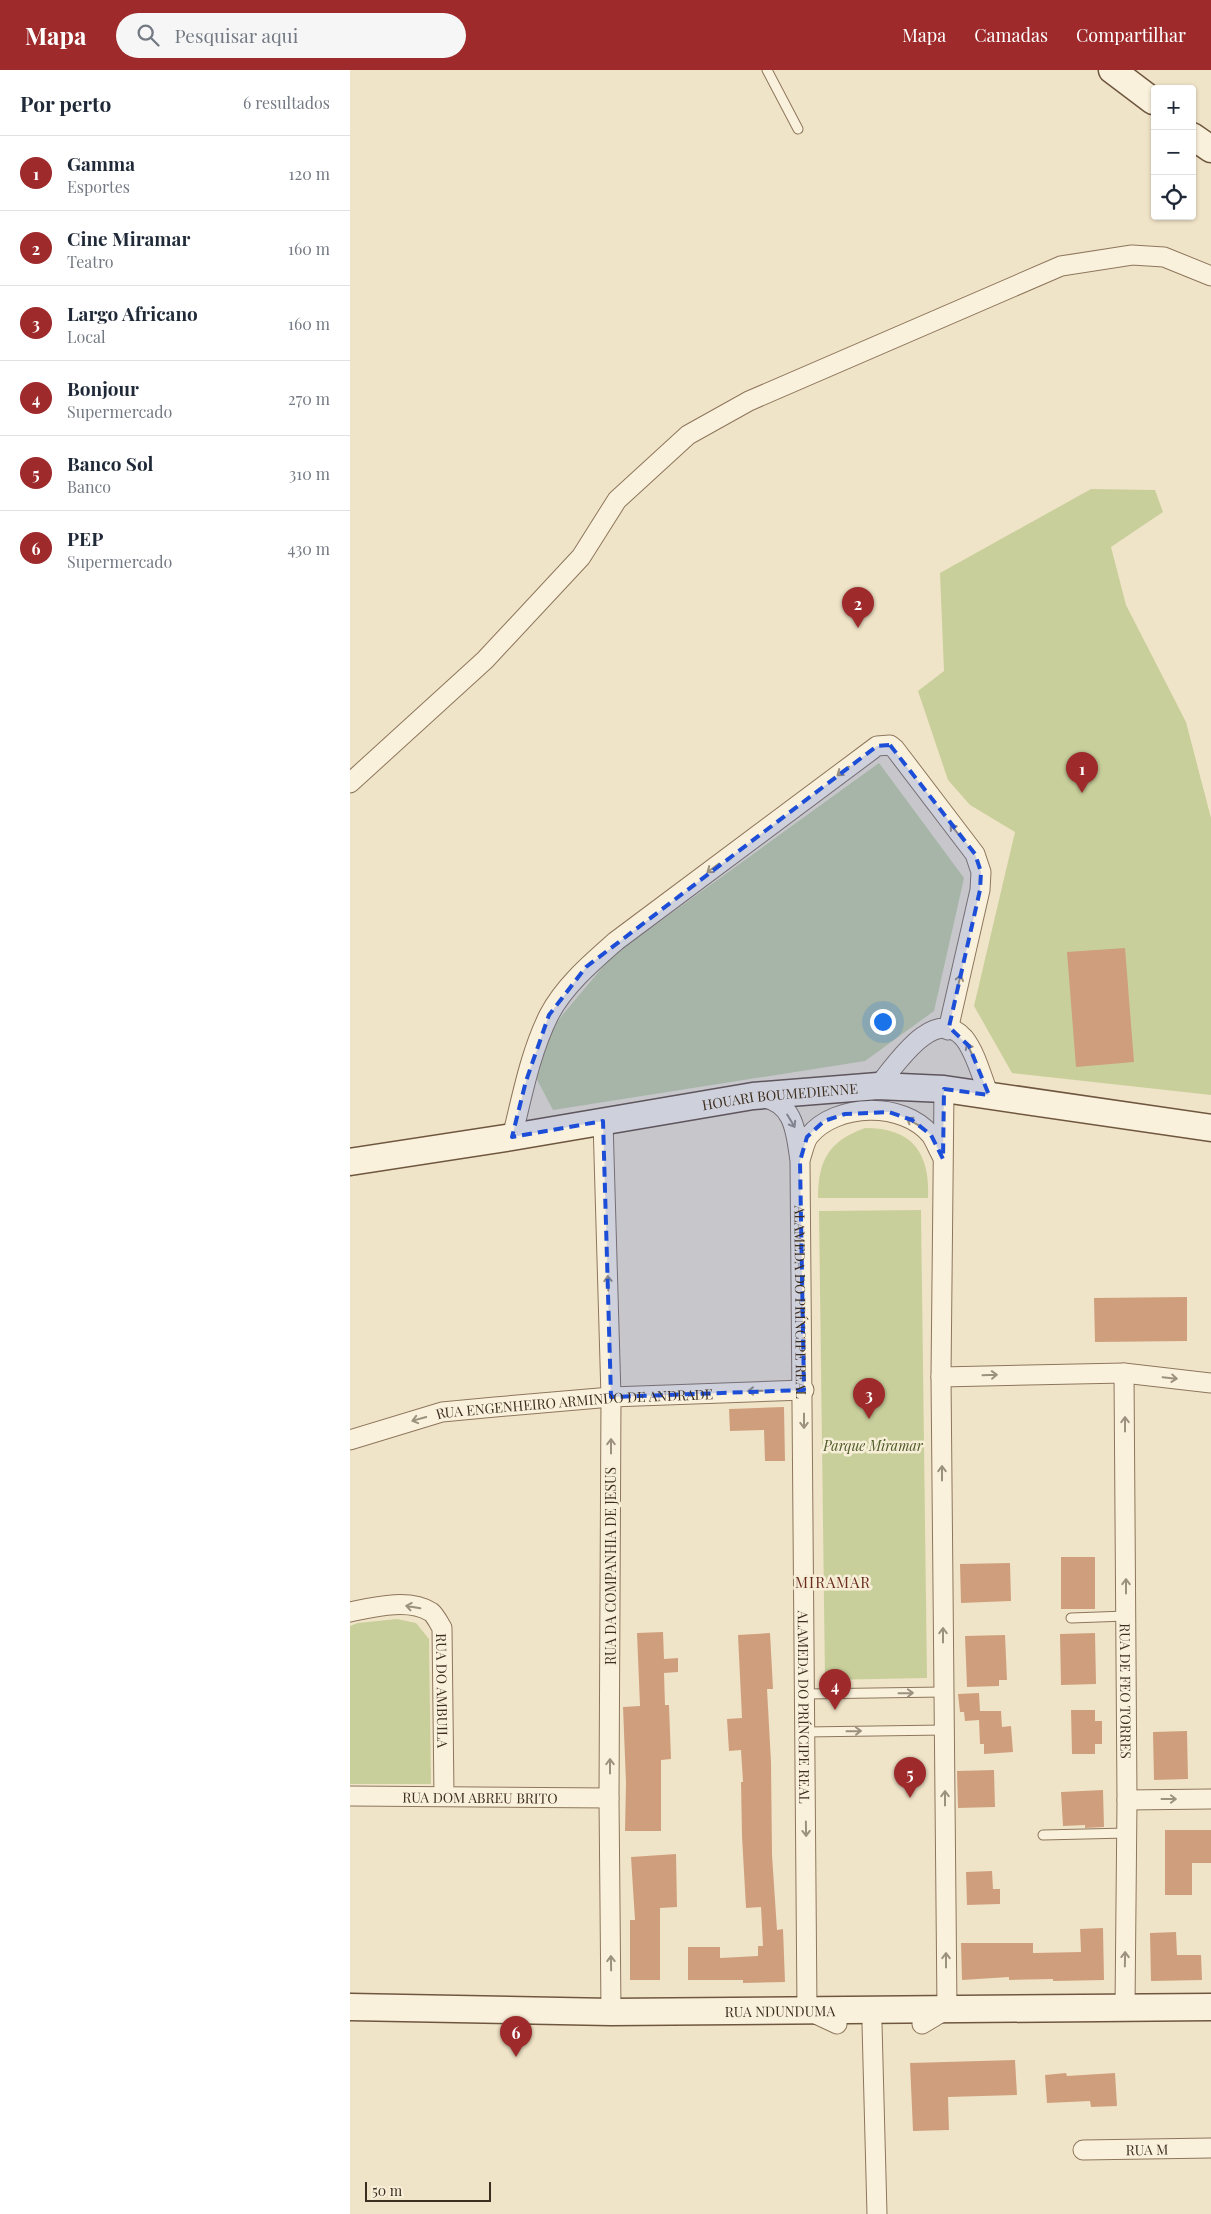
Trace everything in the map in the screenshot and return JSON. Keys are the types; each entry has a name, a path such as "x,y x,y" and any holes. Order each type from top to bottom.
{"main road":[{"path":"1112,70 1151,100"},
{"path":"1133,70 1151,97"},
{"path":"1196,139 1211,149"},
{"name":"HOUARI BOUMEDIENNE","path":"350,1162 512,1137 753,1096 878,1086 944,1089 1211,1128"},
{"name":"RUA NDUNDUMA","path":"350,2007 611,2012 1211,2007"},
{"name":"RUA NDUNDUMA","path":"350,2024 1211,2023"}],"street":[{"path":"350,783 485,660 580,557 617,500 688,435 749,401 1061,266 1132,255 1164,256 1211,276"},
{"path":"512,1137 526,1081 549,1015 564,993 586,967 616,941 877,746 890,745 895,749 975,854 981,872 980,890 948,1030"},
{"path":"878,1086 918,1039 934,1029 948,1030 963,1037 969,1046 989,1095"},
{"name":"ALAMEDA DO PRÍNCIPE REAL","path":"944,1089 941,1377 947,2009"},
{"name":"ALAMEDA DO PRÍNCIPE REAL","path":"753,1096 767,1098 781,1106 795,1124 800,1161 804,1390 808,2010"},
{"name":"ALAMEDA DO PRÍNCIPE REAL","path":"800,1161 807,1137 824,1121 845,1114 866,1111 889,1112 912,1120 931,1135 943,1159"},
{"name":"RUA DA COMPANHIA DE JESUS","path":"604,1121 611,1397 609,1798 611,2012"},
{"path":"941,1377 1124,1374 1211,1383"},
{"name":"RUA DE FEO TORRES","path":"1124,1374 1127,1800 1125,2008"},
{"name":"RUA ENGENHEIRO ARMINDO DE ANDRADE","path":"350,1440 390,1426 442,1412 611,1397 804,1390"},
{"name":"RUA DO AMBUILA","path":"350,1612 376,1606 414,1605 432,1613 442,1628 444,1796"},
{"name":"RUA DOM ABREU BRITO","path":"350,1796 609,1798"},
{"path":"1127,1800 1211,1799"},
{"path":"922,2024 947,2009"},
{"path":"808,2010 837,2024"},
{"path":"872,2024 878,2214"},
{"name":"RUA M","path":"1083,2150 1211,2148"}],"lane":[{"path":"767,70 798,130"},
{"path":"1071,1618 1126,1616"},
{"path":"805,1694 943,1692"},
{"path":"805,1732 944,1730"},
{"path":"1043,1835 1127,1833"}],"highlighted area":[{"path":"890,745 975,854 981,872 980,890 949,1027 969,1046 989,1095 944,1089 943,1159 931,1135 912,1120 889,1112 845,1114 824,1121 807,1137 800,1161 804,1390 611,1397 603,1121 512,1137 526,1081 549,1015 586,967 877,746"}],"green space":[{"path":"1091,489 1155,490 1163,512 1111,547 1126,605 1186,722 1211,818 1211,1095 1012,1073 974,1006 1015,832 970,805 948,780 918,691 944,671 940,573"},
{"path":"879,763 964,878 934,1011 865,1061 553,1110 532,1070 559,1019 612,956"},
{"path":"865,1128 895,1132 915,1146 926,1168 928,1198 818,1198 820,1173 828,1154 842,1139"},
{"name":"Parque Miramar","path":"921,1210 927,1678 825,1680 819,1211"},
{"path":"397,1619 416,1623 429,1639 431,1784 350,1784 350,1626 358,1623"}],"building":[{"path":"1125,948 1134,1062 1076,1067 1067,952"},
{"path":"1187,1297 1187,1341 1095,1342 1094,1298"},
{"path":"784,1407 785,1461 765,1461 764,1430 730,1431 729,1409"},
{"path":"1061,1557 1095,1557 1095,1609 1061,1609"},
{"path":"1010,1563 1011,1601 961,1603 960,1564"},
{"path":"663,1632 664,1659 678,1658 678,1672 664,1673 665,1705 669,1705 671,1759 661,1760 661,1831 625,1831 626,1783 623,1707 640,1706 637,1633"},
{"path":"770,1633 773,1689 767,1689 771,1762 772,1855 777,1930 783,1929 785,1982 743,1983 743,1980 688,1980 688,1947 720,1947 720,1958 758,1956 758,1946 763,1946 761,1907 746,1908 742,1836 741,1782 743,1782 741,1750 729,1751 727,1719 742,1718 738,1635"},
{"path":"1095,1633 1096,1684 1061,1685 1060,1634"},
{"path":"1005,1635 1007,1680 999,1680 999,1686 967,1687 965,1636"},
{"path":"979,1693 980,1711 1001,1711 1002,1727 1011,1726 1013,1752 984,1754 984,1744 980,1744 979,1720 965,1721 964,1712 960,1712 958,1694"},
{"path":"1071,1710 1095,1710 1095,1721 1102,1721 1102,1744 1095,1744 1095,1754 1072,1754"},
{"path":"1187,1731 1188,1779 1154,1780 1153,1732"},
{"path":"994,1770 995,1807 958,1808 957,1771"},
{"path":"1103,1790 1104,1827 1085,1828 1085,1825 1063,1826 1061,1792"},
{"path":"1165,1830 1211,1830 1211,1863 1192,1863 1192,1895 1165,1895"},
{"path":"676,1854 677,1907 660,1908 660,1980 630,1980 630,1920 635,1920 631,1857"},
{"path":"992,1871 993,1889 1000,1889 1000,1904 967,1905 966,1872"},
{"path":"1103,1928 1104,1980 1009,1980 1009,1977 962,1980 961,1943 1033,1943 1033,1953 1081,1952 1080,1929"},
{"path":"1176,1932 1177,1955 1201,1955 1202,1980 1151,1981 1150,1933"},
{"path":"1015,2060 1017,2095 948,2097 949,2130 913,2131 910,2063"},
{"path":"1066,2073 1067,2076 1115,2073 1117,2106 1091,2107 1090,2101 1047,2103 1045,2075"}],"place":[{"name":"Cine Miramar","path":"858,628"},
{"name":"Gamma","path":"1082,793"},
{"name":"Largo Africano","path":"869,1419"},
{"name":"Bonjour","path":"835,1710"},
{"name":"Banco Sol","path":"910,1798"},
{"name":"PEP","path":"516,2057"}],"district":[{"name":"MIRAMAR","path":"833,1582"}]}
